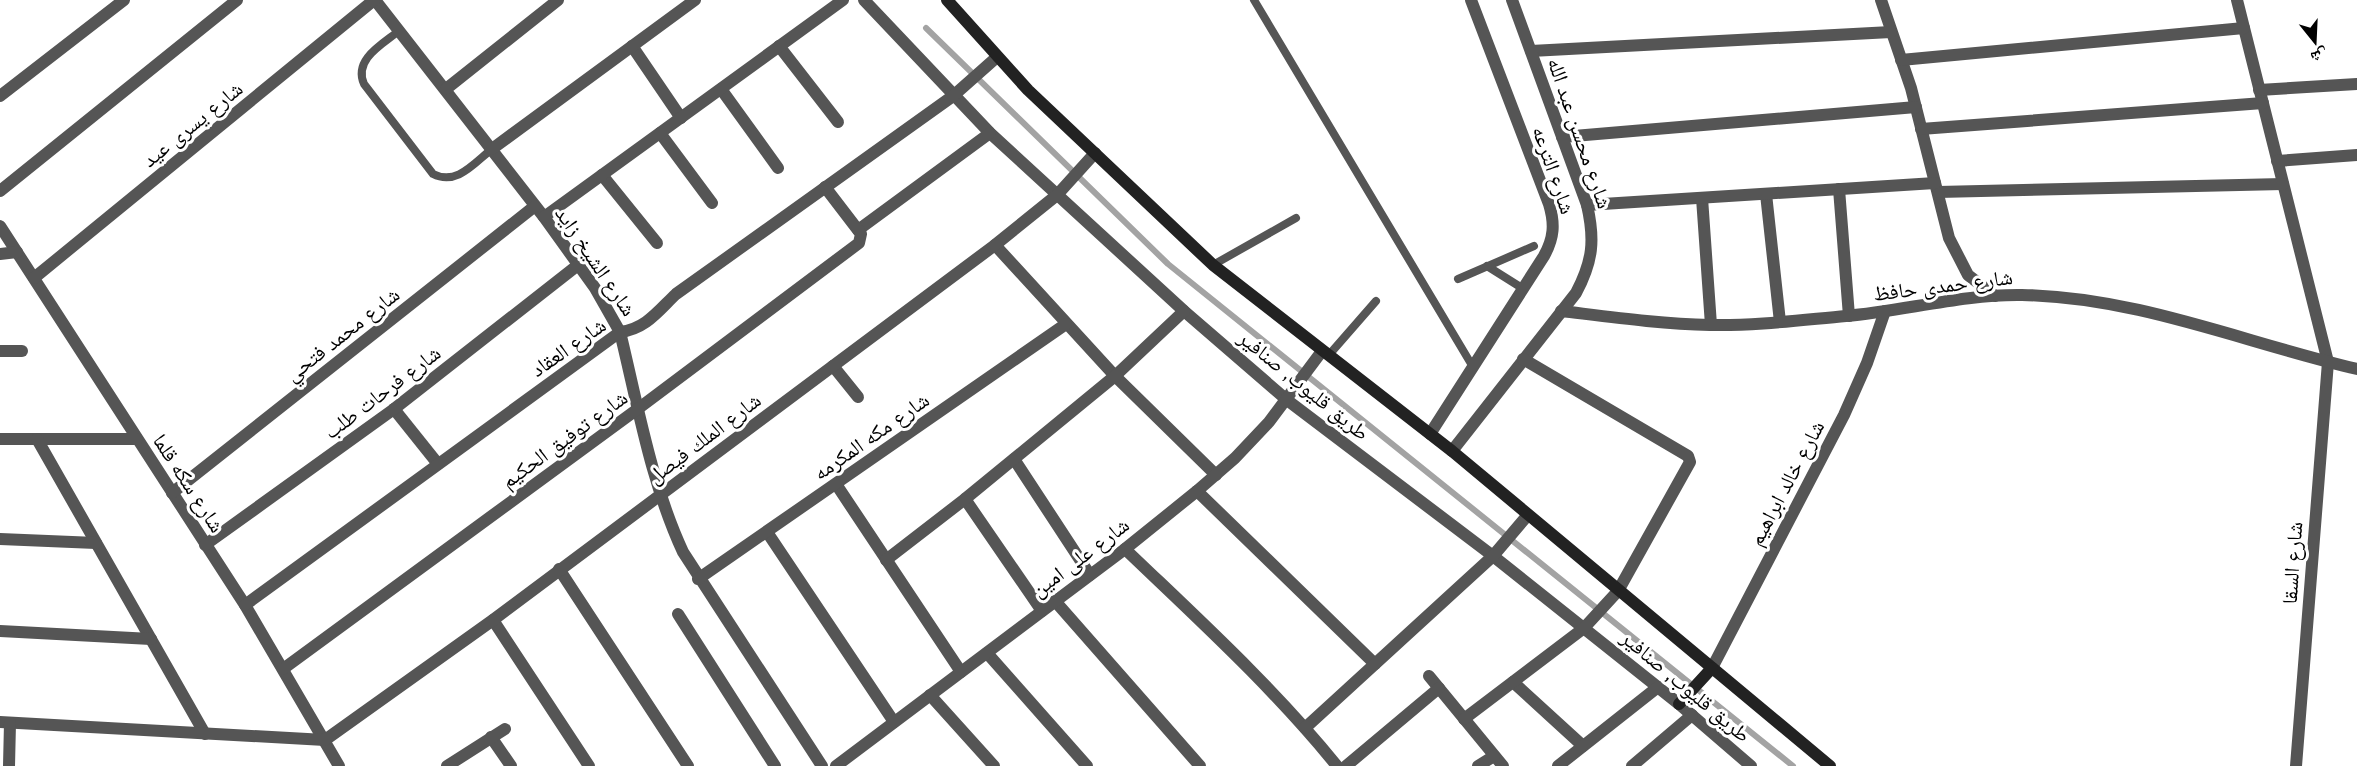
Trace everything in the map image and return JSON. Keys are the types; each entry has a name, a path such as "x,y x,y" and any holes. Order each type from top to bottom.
{"street":[{"path":"0,96 123,0"},
{"path":"0,190 237,0"},
{"name":"شارع الشيخ زايد","path":"375,0 544,217 611,313 620,332 660,496 670,525 698,579 822,766"},
{"name":"شارع يسرى عيد","path":"34,278 375,0"},
{"path":"446,89 558,0"},
{"path":"492,149 695,0"},
{"path":"544,217 843,0"},
{"name":"طريق قليوب, صنافير","path":"864,0 990,133 1184,311 1287,400 1493,556 1679,704 1751,766"},
{"name":"طريق قليوب, صنافير","path":"947,0 1028,90 1213,265 1452,451 1527,516 1830,766"},
{"name":"شارع الترعه","path":"1430,434 1550,244 1554,231 1553,217 1471,0"},
{"name":"شارع محسن عبد الله","path":"1452,451 1575,293 1586,273 1592,250 1592,227 1587,205 1512,0"},
{"path":"1881,0 1916,107 1949,238 1968,275 1995,296"},
{"name":"شارع السقا","path":"2237,0 2328,362 2296,766"},
{"path":"1901,60 2244,28"},
{"path":"1531,51 1891,32"},
{"path":"633,46 681,118"},
{"path":"779,46 838,122"},
{"name":"شارع العقاد","path":"245,604 620,332 639,327 648,321 676,294 954,96 998,57"},
{"path":"2259,90 2357,84"},
{"path":"721,89 778,168"},
{"path":"1921,129 2263,104"},
{"path":"1562,137 1916,107"},
{"path":"660,133 712,203"},
{"name":"شارع توفيق الحكيم","path":"283,669 639,408 859,243 860,232 990,133"},
{"name":"شارع الملك فيصل","path":"325,740 493,620 995,245 1057,195 1095,153"},
{"path":"2277,161 2357,155"},
{"path":"602,176 657,243"},
{"path":"1587,205 1839,189 2283,184"},
{"path":"825,188 860,232"},
{"path":"1839,189 1849,316"},
{"path":"1766,194 1780,322"},
{"path":"1702,198 1711,325"},
{"name":"شارع محمد فتحي","path":"172,493 535,206"},
{"name":"شارع سكه قلما","path":"0,226 245,604 339,766"},
{"path":"995,245 1065,324 1216,475"},
{"path":"0,254 17,252"},
{"name":"شارع فرحات طلب","path":"205,545 394,409 578,265"},
{"name":"شارع حمدى حافظ","path":"1561,311 1711,325 1849,316 1995,296 2078,298 2178,319 2357,369"},
{"path":"886,560 965,499 1115,376 1184,311"},
{"name":"شارع خالد ابراهيم","path":"1712,668 1844,415 1867,363 1885,311"},
{"name":"شارع مكه المكرمه","path":"698,579 1065,324"},
{"path":"0,351 22,351"},
{"name":"شارع على امين","path":"842,764 894,722 1125,549 1216,475 1242,451 1325,353"},
{"path":"1464,719 1584,628 1618,591 1690,465 1688,456 1523,359"},
{"path":"833,366 858,397"},
{"path":"394,409 438,464"},
{"path":"0,439 137,439"},
{"path":"37,439 205,734"},
{"path":"1014,459 1090,575"},
{"path":"836,484 961,672"},
{"path":"1197,491 1375,664"},
{"path":"965,499 1042,611"},
{"path":"1305,728 1493,556 1527,516"},
{"path":"767,532 894,722"},
{"path":"0,539 96,543"},
{"path":"1125,549 1230,648 1305,728 1337,766"},
{"path":"559,569 688,766"},
{"path":"1055,601 1200,766"},
{"path":"678,614 775,766"},
{"path":"493,620 589,766"},
{"path":"0,631 151,639"},
{"path":"987,652 1087,766"},
{"path":"1679,704 1712,668"},
{"path":"1429,676 1503,766"},
{"path":"1513,682 1583,746"},
{"path":"1558,766 1658,687"},
{"path":"1346,766 1439,688"},
{"path":"930,695 993,766"},
{"path":"1632,766 1692,715"},
{"path":"9,766 5,723 325,740"},
{"path":"447,766 505,729"},
{"path":"491,737 511,766"},
{"path":"1479,766 1494,756"},
{"path":"1643,756 1653,766"}],"lane":[{"path":"1254,0 1473,367"},
{"path":"400,30 365,60 361,68 361,76 364,84 433,174 441,178 451,178 492,149"},
{"path":"1213,265 1296,218"},
{"path":"1458,279 1534,246"},
{"path":"1487,266 1522,288"},
{"path":"1325,353 1376,301"}],"waterway":[{"path":"926,28 1168,264 1793,766"}]}
